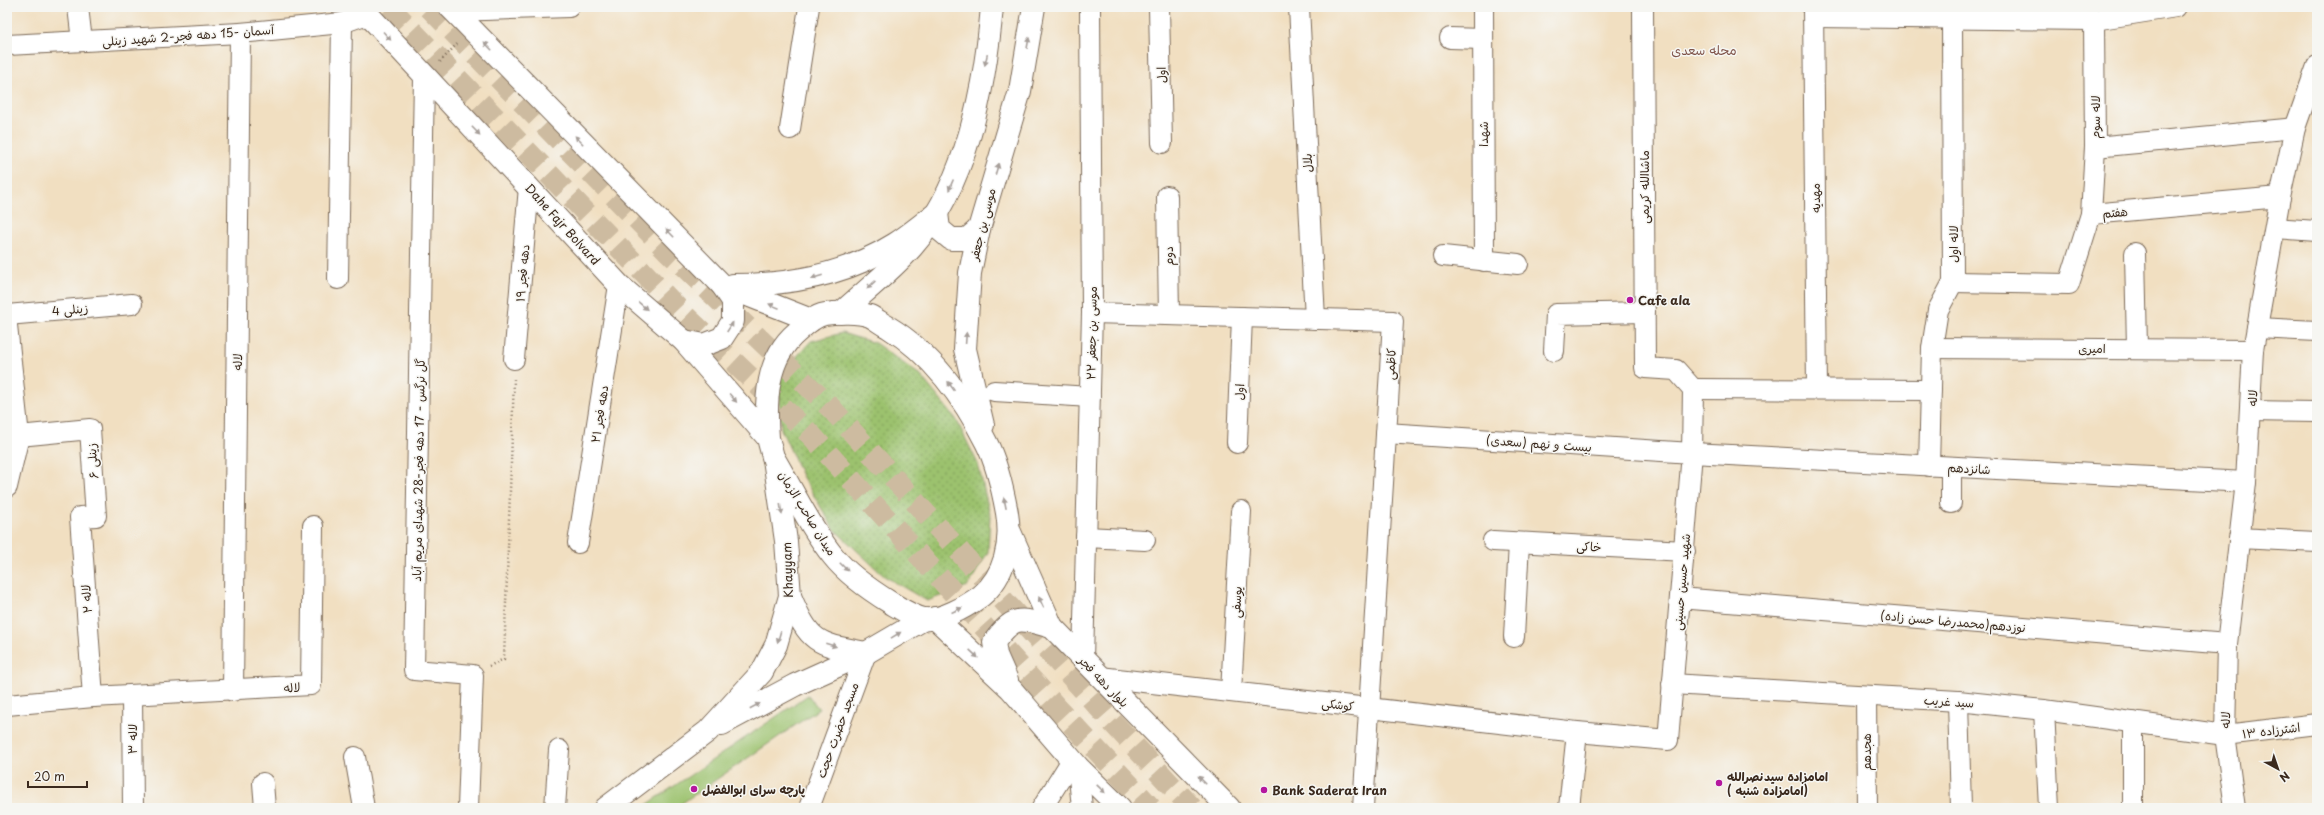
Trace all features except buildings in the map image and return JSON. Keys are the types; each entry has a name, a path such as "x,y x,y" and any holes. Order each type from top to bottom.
{"main road":[{"path":"841,313 912,247 937,213 951,186 969,136 988,52 992,7"},
{"name":"موسی بن جعفر","path":"988,444 965,349 970,273 979,229 1020,91 1034,7"},
{"path":"452,9 722,285 733,301 733,321 722,338 704,345 684,341"},
{"name":"Dahe Fajr Bolvard","path":"364,10 424,77 620,285 684,341 771,448"},
{"path":"937,213 939,229 951,239 967,239 979,229"},
{"path":"722,285 768,285 812,279 854,265 894,244 937,213"},
{"path":"722,285 810,320"},
{"name":"میدان صاحب الزمان","path":"841,313 870,316 903,337 943,375 971,414 988,444 1004,498 1010,532 1007,554 995,582 980,596 958,610 929,618 907,612 880,596 856,579 833,556 771,448 765,410 772,366 787,340 810,320 824,314 841,313"},
{"name":"Khayyam","path":"708,731 762,672 776,645 790,596 786,541 771,448"},
{"name":"بلوار دهه فجر","path":"1010,532 1052,627 1229,808"},
{"path":"790,596 801,622 813,637 830,646 866,653"},
{"path":"929,618 1012,689 1075,763 1120,808"},
{"name":"Khayyam","path":"606,808 708,731 795,685 866,653 929,618"},
{"path":"1012,689 996,655 994,642 1007,625 1020,619 1052,627"}],"street":[{"path":"78,7 82,41"},
{"path":"452,9 569,7"},
{"path":"790,129 809,7"},
{"name":"موسی بن جعفر ۲۲","path":"1083,659 1092,313 1090,7"},
{"name":"اول","path":"1159,7 1162,143"},
{"name":"بلال","path":"1299,7 1315,319"},
{"name":"شهدا","path":"1482,7 1484,261"},
{"name":"ماشاالله کریمی","path":"1642,7 1645,368 1676,370 1693,389"},
{"path":"1813,12 1952,18 2094,20 2176,7"},
{"name":"آسمان -15 دهه فجر-2 شهید زینلی","path":"7,46 240,33 342,23 364,10"},
{"name":"مهدیه","path":"1813,12 1817,389"},
{"name":"لاله اول","path":"1929,466 1932,348 1938,310 1953,282 1952,18"},
{"name":"لاله سوم","path":"2090,214 2095,146 2094,20"},
{"path":"338,279 342,23"},
{"name":"لاله","path":"233,691 240,33"},
{"path":"1450,38 1483,39"},
{"name":"لاله","path":"2235,808 2225,735 2226,644 2246,482 2251,411 2253,350 2280,197 2295,128 2317,66"},
{"name":"گل نرگس - 17 دهه فجر-28 شهدای مریم آباد","path":"424,77 414,670 473,675"},
{"path":"2095,146 2295,128"},
{"name":"دهه فجر ۱۹","path":"514,359 529,187"},
{"name":"دوم","path":"1167,196 1169,315"},
{"name":"هفتم","path":"1953,282 2069,284 2090,214 2280,197"},
{"path":"2275,228 2317,231"},
{"path":"2135,253 2137,348"},
{"path":"1443,256 1518,264"},
{"name":"دهه فجر ۲۱","path":"578,543 620,285"},
{"name":"زینلی 4","path":"7,315 132,304"},
{"path":"1554,352 1556,314 1645,312"},
{"name":"کاظمی","path":"1092,313 1393,321 1363,808"},
{"name":"اول","path":"1237,444 1242,317"},
{"path":"7,326 14,448 7,487"},
{"path":"2257,328 2317,331"},
{"name":"امیری","path":"1932,348 2137,348 2253,350"},
{"path":"1693,389 1930,390"},
{"name":"شهید حسین حسینی","path":"1577,732 1668,740 1692,454 1693,389"},
{"path":"994,391 1090,397"},
{"path":"2251,411 2317,412"},
{"name":"زینلی ۶","path":"14,448 90,429 96,516"},
{"name":"بیست و نهم (سعدی)","path":"1386,433 1692,454"},
{"name":"شانزدهم","path":"1692,454 2246,482"},
{"path":"1951,467 1951,503"},
{"name":"یوسفی","path":"1231,692 1241,511"},
{"name":"لاله ۲","path":"93,697 80,517 96,516"},
{"name":"لاله","path":"7,705 93,697 233,691 311,685 313,526"},
{"path":"1086,537 1145,540"},
{"path":"2239,538 2317,542"},
{"name":"خاکی","path":"1493,541 1685,550"},
{"path":"1514,637 1519,543"},
{"name":"نوزدهم(محمدرضا حسن زاده)","path":"1680,598 2226,644"},
{"name":"مسجد حضرت حجت","path":"809,808 866,653"},
{"path":"468,808 473,675"},
{"name":"کوشکی","path":"1100,677 1577,732"},
{"name":"سید غریب","path":"1672,684 1958,701 2044,710 2225,735"},
{"name":"لاله ۳","path":"132,695 133,808"},
{"name":"هجدهم","path":"1866,696 1867,808"},
{"path":"1958,701 1961,808"},
{"path":"2044,710 2049,808"},
{"path":"2134,722 2134,808"},
{"name":"اشترزاده ۱۳","path":"2225,735 2317,724"},
{"path":"1569,808 1577,732"},
{"path":"555,808 559,750"},
{"path":"355,757 364,808"},
{"path":"1042,808 1075,763"},
{"path":"1075,763 1082,808"},
{"path":"263,782 265,808"}],"path":[{"path":"424,77 472,29"},
{"path":"473,675 504,659 514,359"}],"green space":[{"path":"842,333 875,343 920,375 956,419 978,464 990,515 988,552 968,586 927,601 884,576 834,529 802,476 781,429 779,376 811,341"},
{"path":"808,695 819,709 675,808 642,808"}],"tunnel":[{"path":"389,7 682,313 811,435 1058,709 1151,808"},
{"path":"429,7 668,251 831,408 1114,724 1192,808"}],"place":[{"name":"Cafe ala","path":"1630,300"},
{"name":"امامزاده سیدنصرالله ( امامزاده شنبه)","path":"1719,783"},
{"name":"پارچه سرای ابوالفضل","path":"694,789"},
{"name":"Bank Saderat Iran","path":"1264,790"}],"district":[{"name":"محله سعدی","path":"1704,49"}]}
